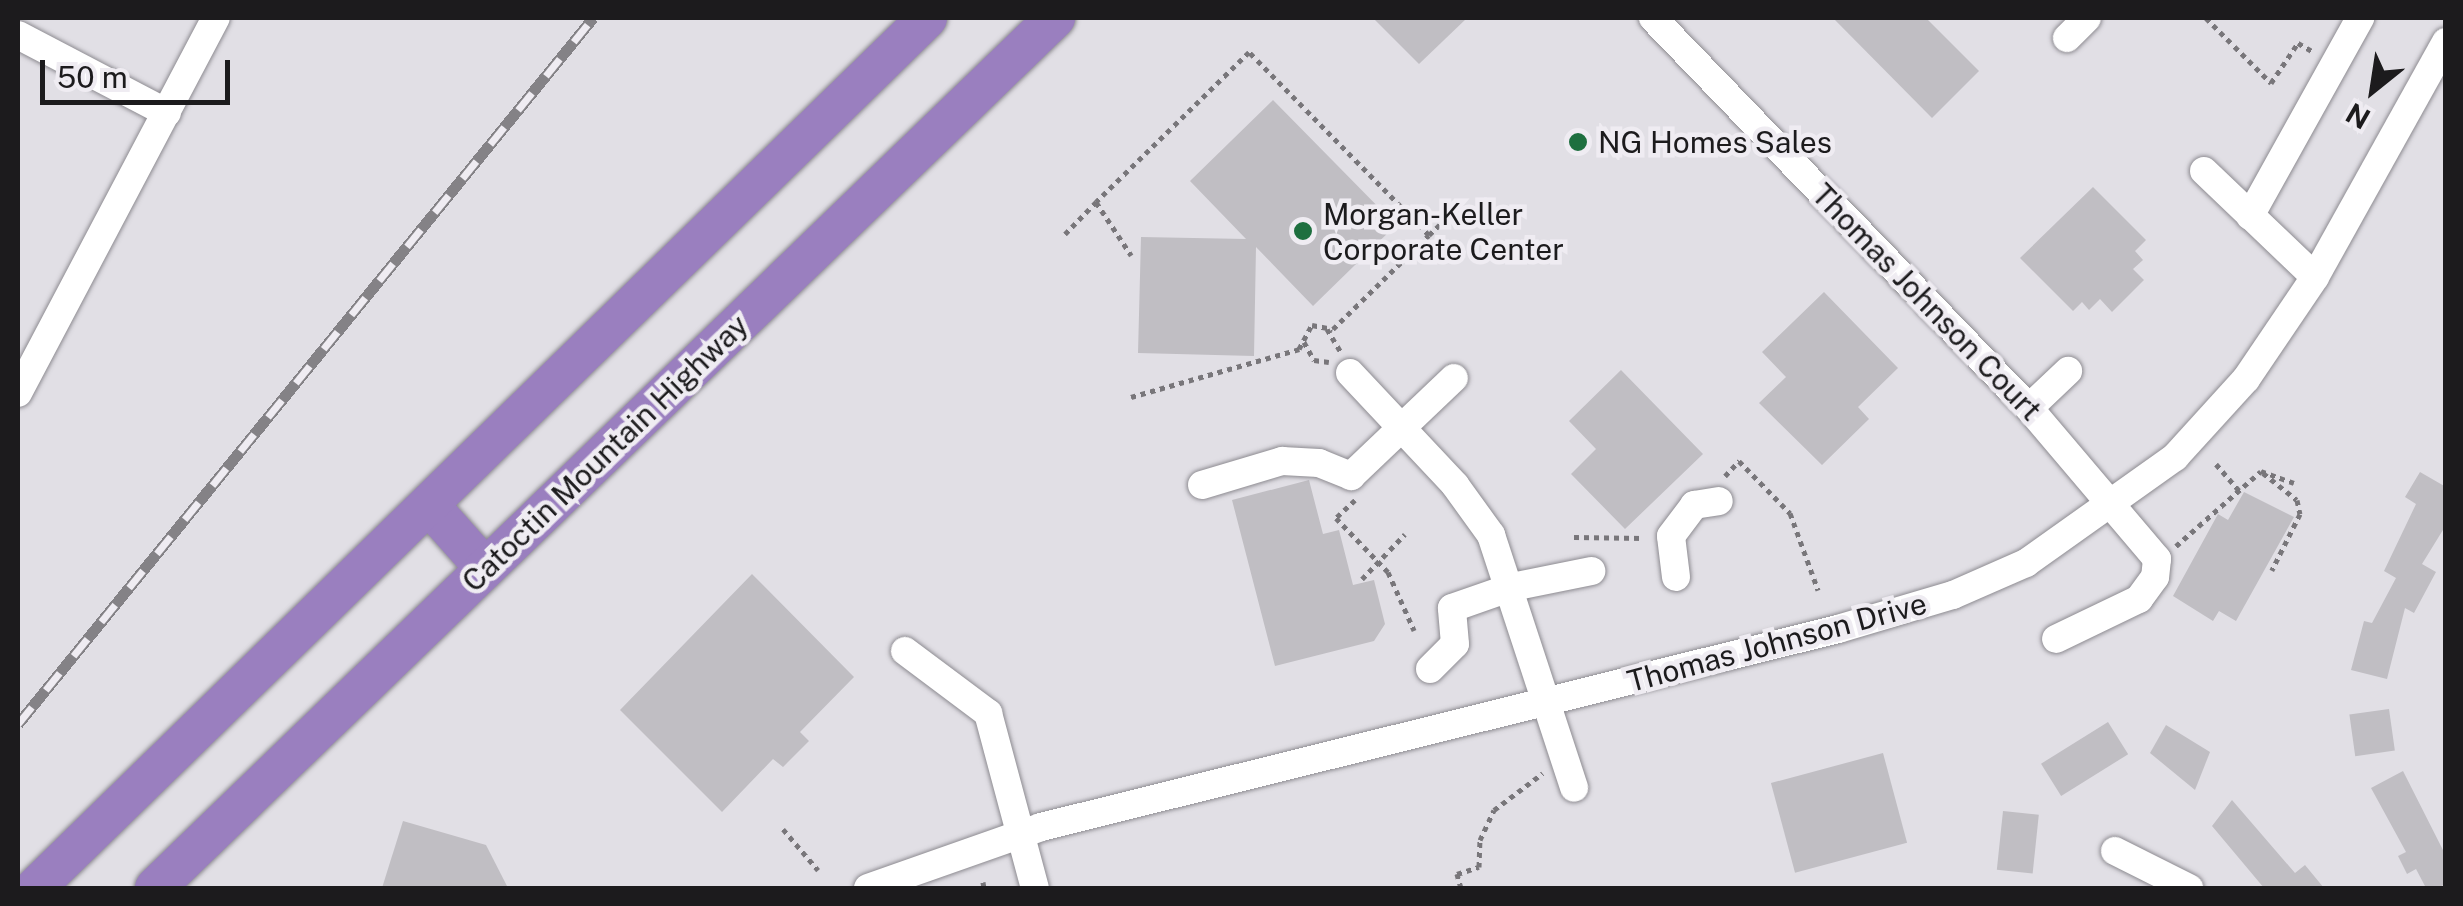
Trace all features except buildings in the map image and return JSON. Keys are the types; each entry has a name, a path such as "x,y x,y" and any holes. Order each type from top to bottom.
{"highway":[{"path":"35,888 927,18"},
{"name":"Catoctin Mountain Highway","path":"155,888 1055,18"},
{"path":"428,505 485,568"}],"street":[{"path":"18,392 216,18"},
{"name":"Thomas Johnson Court","path":"1654,18 2030,408 2157,559 2155,577 2139,599 2056,639"},
{"path":"2250,216 2360,18"},
{"path":"18,35 166,113"},
{"name":"Thomas Johnson Drive","path":"868,888 1016,834 1545,703 1953,595 2026,563 2175,457 2214,417 2316,278 2446,42"},
{"path":"2421,87 2446,102"},
{"path":"2204,172 2316,278"},
{"path":"2030,408 2068,370"},
{"path":"1350,373 1492,535 1512,586 1574,788"},
{"path":"1202,485 1282,461 1319,463 1358,484 1402,428 1454,378"},
{"path":"1676,576 1670,536 1694,505 1718,501"},
{"path":"1430,669 1455,644 1452,608 1512,586 1592,570"},
{"path":"905,651 988,713 1016,834 1035,888"},
{"path":"2115,851 2189,888"}],"path":[{"path":"2206,18 2271,83 2298,44 2318,54 2324,42"},
{"path":"1066,234 1249,52 1429,235"},
{"path":"1096,202 1132,255"},
{"path":"1130,397 1299,348 1312,325 1333,329 1458,208"},
{"path":"1304,342 1314,360 1332,362 1341,348 1326,328"},
{"path":"2216,464 2239,490"},
{"path":"2174,548 2262,470"},
{"path":"2262,470 2294,483"},
{"path":"2262,470 2296,500 2300,514 2272,570"},
{"path":"1358,484 1336,518 1379,560 1414,630"},
{"path":"1362,579 1405,534"},
{"path":"1461,888 1458,874 1479,868 1480,840 1494,810 1510,794 1535,782 1546,760"},
{"path":"783,829 818,870"}],"railway":[{"path":"18,724 593,18"}],"place":[{"name":"NG Homes Sales","path":"1578,142"},
{"name":"Morgan-Keller Corporate Center","path":"1303,231"}]}
